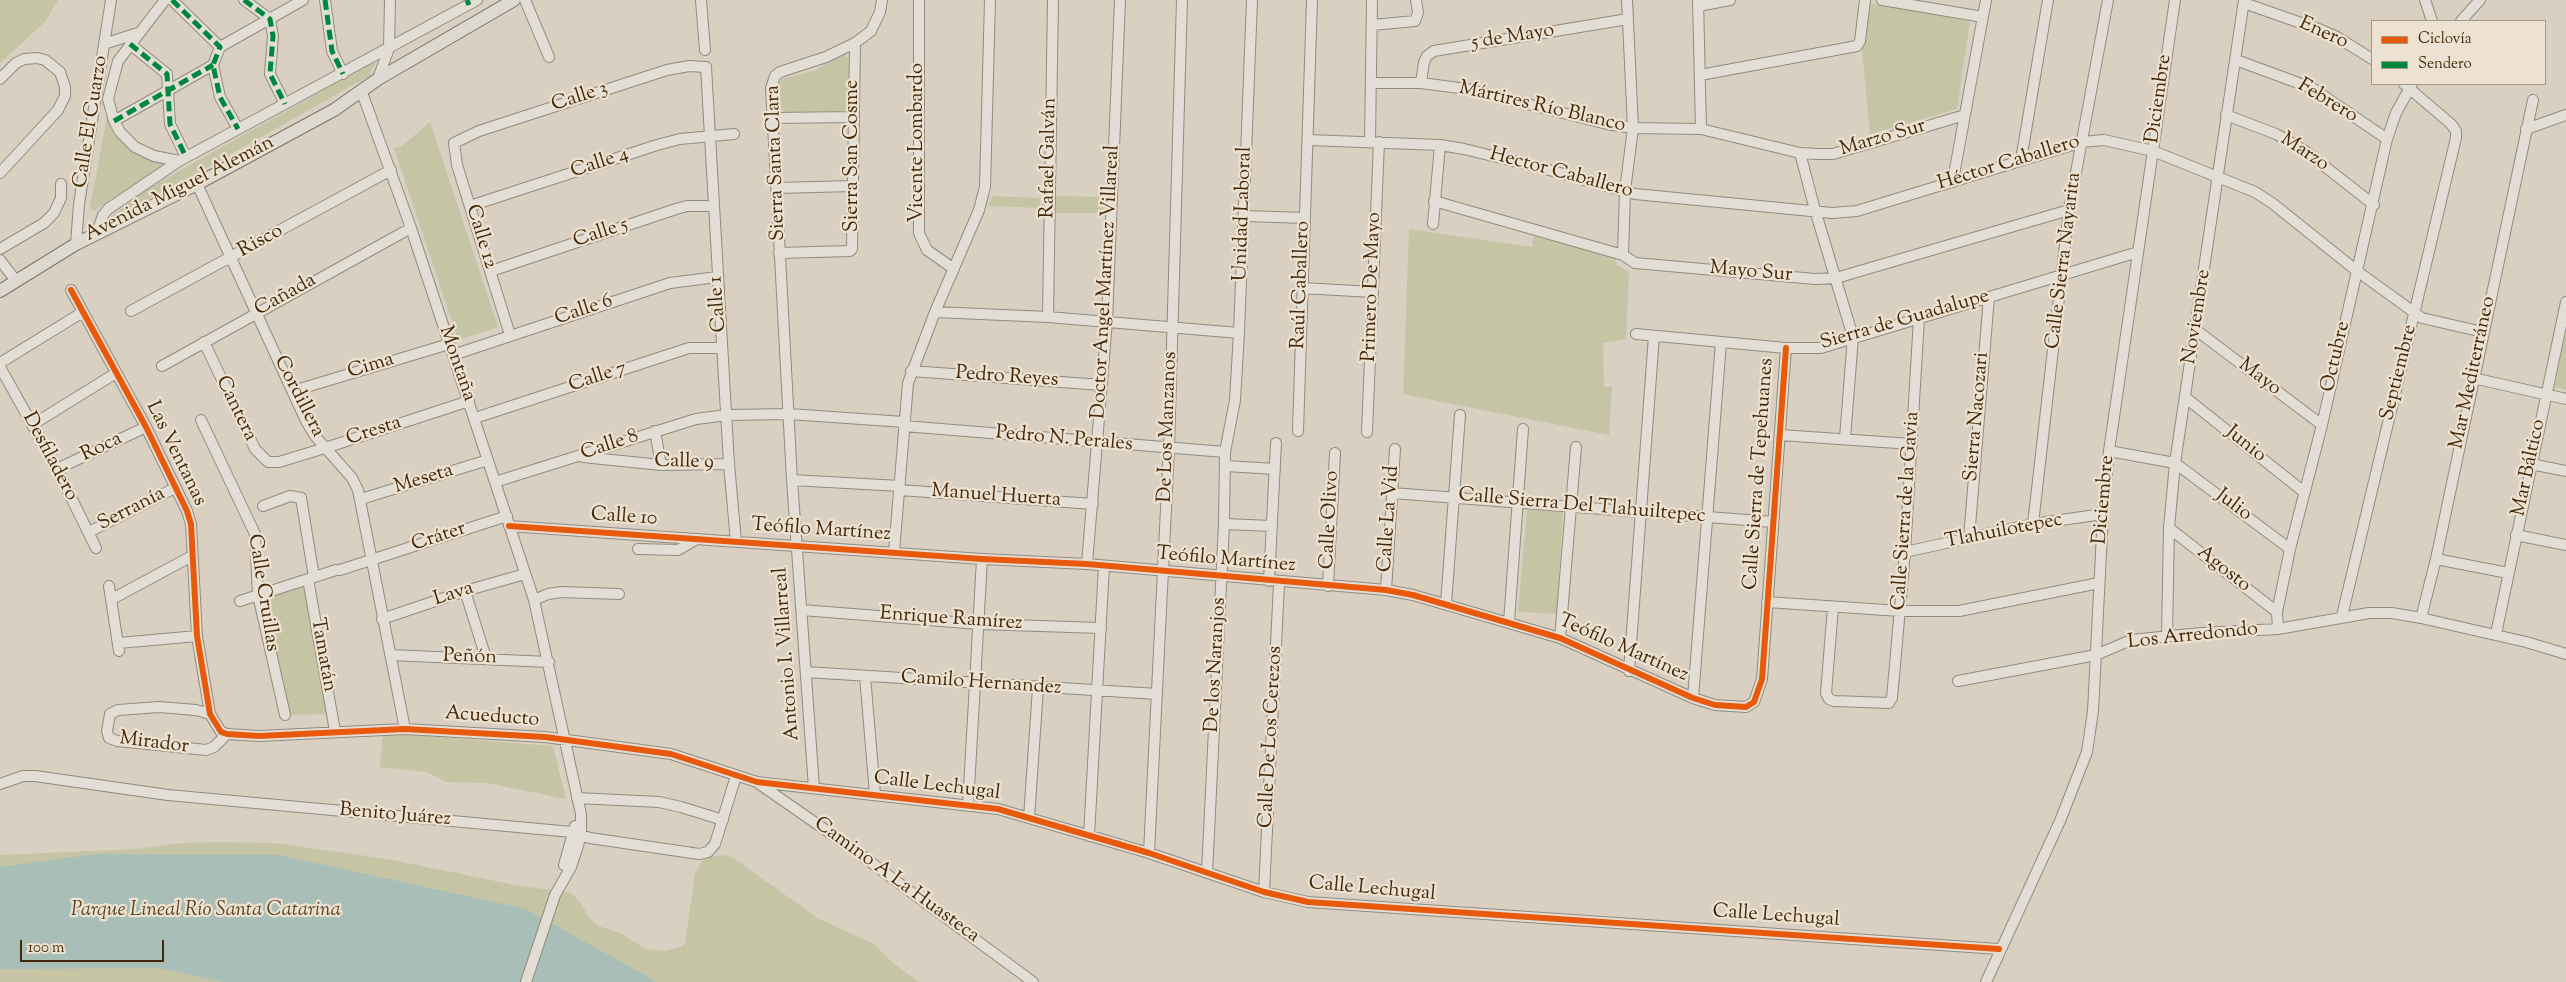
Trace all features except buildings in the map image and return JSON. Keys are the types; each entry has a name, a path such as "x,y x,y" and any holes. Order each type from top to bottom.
{"main road":[{"path":"361,90 514,0"},
{"name":"Avenida Miguel Alemán","path":"0,290 76,244 197,184 334,110 361,90"}],"street":[{"path":"90,127 108,99 114,71 130,44 165,0"},
{"path":"172,0 220,47"},
{"path":"244,0 270,19 274,36 270,74 285,104"},
{"path":"238,129 220,97 214,65 220,47 303,0"},
{"path":"325,0 332,51 343,74"},
{"path":"378,79 389,48 390,0"},
{"path":"525,0 549,57"},
{"path":"701,0 705,50"},
{"path":"855,43 871,31 880,12 882,0"},
{"name":"Vicente Lombardo","path":"919,0 919,233 927,250 954,269"},
{"path":"894,552 905,398 911,371 979,210 985,187 990,0"},
{"name":"Rafael Galván","path":"1048,317 1053,0"},
{"name":"Doctor Angel Martínez Villareal","path":"1087,564 1107,321 1120,0"},
{"name":"De Los Manzanos","path":"1149,853 1169,448 1182,0"},
{"name":"Unidad Laboral","path":"1229,427 1235,400 1239,332 1252,0"},
{"name":"Raúl Caballero","path":"1298,431 1312,0"},
{"name":"Primero De Mayo","path":"1367,432 1373,292 1375,142 1370,83 1372,0"},
{"path":"1372,25 1416,21 1418,13 1416,0"},
{"path":"1623,255 1625,191 1633,128 1628,0"},
{"path":"1701,129 1698,3 1730,0"},
{"path":"1700,75 1857,46 1860,41 1865,0"},
{"path":"1882,0 1923,3 1983,17"},
{"path":"1953,180 1986,0"},
{"path":"2021,160 2048,0"},
{"name":"Calle Sierra Nayarita","path":"2033,524 2069,210 2108,0"},
{"name":"Diciembre","path":"1986,982 1999,949 2060,821 2087,752 2094,712 2103,514 2109,451 2176,0"},
{"path":"2425,0 2432,20"},
{"path":"2462,20 2480,0"},
{"path":"97,233 103,215 108,209 182,159 343,74 471,2"},
{"name":"Enero","path":"2244,2 2337,37 2371,58"},
{"name":"Noviembre","path":"2167,636 2169,528 2175,463 2220,178 2226,116 2244,2"},
{"name":"Calle El Cuarzo","path":"76,244 79,204 90,127 112,3"},
{"name":"5 de Mayo","path":"1421,83 1424,62 1427,56 1434,51 1628,19"},
{"path":"104,44 138,33"},
{"name":"Sierra San Cosme","path":"779,253 850,251 852,249 855,43"},
{"name":"Sierra Santa Clara","path":"783,308 771,88 775,76 780,72 809,64 855,43"},
{"path":"130,44 167,74 170,124 182,159"},
{"path":"0,79 16,63 38,58 55,66 60,72 65,87 65,96 58,110 0,173"},
{"name":"Febrero","path":"2236,60 2312,88 2387,140"},
{"path":"114,121 168,89 214,65"},
{"name":"Calle 3","path":"456,140 667,70 689,66 706,67"},
{"name":"Calle 1","path":"706,67 729,464 736,542"},
{"name":"Mártires Río Blanco","path":"1370,83 1421,83 1480,91 1575,117 1633,128 1701,129 1800,153"},
{"name":"Octubre","path":"2278,629 2277,612 2290,549 2322,425 2374,204 2387,140 2408,85"},
{"name":"Septiembre","path":"2342,616 2415,313 2456,131 2451,124 2408,85"},
{"name":"Montaña","path":"361,90 391,170 475,418 534,600 549,662 581,814 571,867 552,893"},
{"path":"108,99 114,121 120,132 135,147 154,156 182,159"},
{"name":"Mar Mediterráneo","path":"2421,618 2436,559 2533,100"},
{"name":"Marzo Sur","path":"1800,153 1833,154 1965,115"},
{"path":"2526,129 2566,115"},
{"name":"Marzo","path":"2226,116 2276,134 2305,151 2374,204"},
{"path":"773,118 854,118"},
{"name":"Calle 4","path":"470,206 657,145 680,139 734,134"},
{"name":"Calle 12","path":"456,140 454,143 454,154 510,334"},
{"name":"Hector Caballero","path":"1308,140 1440,145 1474,151 1635,194 1815,210"},
{"name":"Héctor Caballero","path":"1815,210 1832,213 1857,211 2082,142 2104,140 2153,151 2255,192 2415,313 2432,322 2484,332"},
{"path":"1433,224 1440,145"},
{"path":"1800,153 1853,337 1845,438"},
{"name":"Risco","path":"131,312 391,170"},
{"path":"0,249 44,223 54,213 61,198 62,184"},
{"name":"Cordillera","path":"197,184 310,430 352,478 361,499 382,619 405,729"},
{"path":"777,188 853,186"},
{"name":"Mayo Sur","path":"1434,201 1623,255 1634,262 1815,279 1836,278 2069,210"},
{"name":"Calle 5","path":"490,271 676,209 687,206 714,206"},
{"path":"1245,216 1305,218"},
{"name":"Cañada","path":"162,366 411,228"},
{"name":"Sierra de Guadalupe","path":"1636,334 1786,348 1821,348 2138,252"},
{"path":"0,260 16,281"},
{"name":"Calle 6","path":"453,355 510,334 670,283 718,277"},
{"path":"1302,288 1373,292"},
{"name":"Las Ventanas","path":"71,290 146,427 176,488 191,524 197,636 210,714 224,733"},
{"name":"Sierra Nacozari","path":"1968,538 1989,297"},
{"name":"Mar Báltico","path":"2496,634 2566,302"},
{"name":"Antonio I. Villarreal","path":"783,308 792,480 814,788"},
{"path":"0,363 83,312"},
{"path":"935,312 1048,317 1239,332"},
{"name":"Calle Sierra de la Gavia","path":"1833,608 1826,693 1829,699 1834,702 1890,703 1900,611 1919,318"},
{"name":"Mayo","path":"2196,330 2322,425"},
{"path":"1629,671 1654,336"},
{"name":"Cantera","path":"204,342 255,449 265,460 279,462"},
{"path":"1693,698 1721,342"},
{"name":"Cima","path":"293,391 449,344"},
{"name":"Calle 7","path":"475,418 689,348 722,348"},
{"name":"Calle Sierra de Tepehuanes","path":"1693,698 1734,707 1746,707 1754,702 1762,679 1786,348"},
{"name":"Desfiladero","path":"0,367 57,469 96,548"},
{"name":"Pedro Reyes","path":"911,371 1102,385"},
{"path":"32,425 116,373"},
{"path":"2473,378 2566,399"},
{"name":"Junio","path":"2186,398 2304,492"},
{"name":"Cresta","path":"279,462 468,401"},
{"name":"Pedro N. Perales","path":"727,415 788,414 1098,443 1225,452"},
{"name":"Calle 8","path":"495,482 696,419 727,415"},
{"path":"1446,604 1460,415"},
{"name":"Calle Cruillas","path":"201,420 255,534 258,595 285,715"},
{"name":"Roca","path":"57,469 146,427"},
{"name":"De los Naranjos","path":"1207,873 1224,524 1225,452 1229,427"},
{"path":"1509,622 1523,429"},
{"path":"655,431 661,465"},
{"path":"1780,435 1912,444"},
{"name":"Calle De Los Cerezos","path":"1264,892 1274,582 1272,526 1276,443"},
{"path":"1560,638 1576,447"},
{"name":"Calle La Vid","path":"1386,590 1394,449"},
{"path":"2109,451 2175,463"},
{"name":"Calle Olivo","path":"1328,586 1336,453"},
{"name":"Calle 9","path":"579,456 661,465 729,464"},
{"name":"Meseta","path":"361,499 488,460"},
{"name":"Julio","path":"2175,463 2290,549"},
{"path":"2531,464 2566,471"},
{"path":"1226,466 1275,469"},
{"name":"Manuel Huerta","path":"792,480 1093,504"},
{"name":"Serranía","path":"89,532 176,488"},
{"name":"Calle Sierra Del Tlahuiltepec","path":"1392,493 1454,496 1773,522"},
{"name":"Tamatán","path":"262,506 290,496 301,498 311,578 335,731"},
{"name":"Tlahuilotepec","path":"1904,552 2033,524 2103,514"},
{"name":"Cráter","path":"240,601 311,578 508,521"},
{"name":"Calle 10","path":"508,521 736,542"},
{"path":"1224,524 1272,526"},
{"name":"Agosto","path":"2169,528 2277,612"},
{"path":"2516,534 2566,545"},
{"path":"638,549 678,550 696,539"},
{"name":"Teófilo Martínez","path":"736,542 894,552 982,560 1087,564 1274,582 1386,590 1446,604 1560,638 1629,671 1693,698"},
{"path":"112,599 192,556"},
{"path":"2436,559 2508,573"},
{"path":"968,806 982,560"},
{"path":"1089,836 1104,566"},
{"name":"Lava","path":"382,619 465,591 526,574"},
{"path":"1767,602 1833,608 1900,611 1960,610 2099,584"},
{"path":"109,586 119,647 197,636"},
{"path":"465,591 486,658"},
{"path":"534,600 548,594 561,592 619,594"},
{"name":"Enrique Ramírez","path":"802,610 979,624 1101,628"},
{"name":"Los Arredondo","path":"1958,681 2096,655 2131,640 2278,629 2342,616 2392,613 2496,634 2566,654"},
{"name":"Peñón","path":"390,656 486,658 549,662"},
{"name":"Camilo Hernandez","path":"806,672 1098,692 1157,694"},
{"path":"865,676 875,794"},
{"path":"1029,818 1038,688"},
{"name":"Mirador","path":"210,714 196,710 138,708 114,712 110,714 107,725 109,738 117,741 206,750 214,747 224,733"},
{"name":"Acueducto","path":"224,733 259,736 405,729 545,737 670,754 757,782"},
{"name":"Benito Juárez","path":"0,784 23,776 35,776 168,795 576,834 700,854 711,850 723,820 736,776"},
{"name":"Calle Lechugal","path":"757,782 998,809 1149,853 1264,892 1308,902 1999,949"},
{"name":"Camino A La Huasteca","path":"757,782 850,847 1033,982"},
{"path":"577,798 659,802 681,806 723,820"},
{"path":"520,982 552,893"},
{"path":"526,982 552,893"}],"green space":[{"path":"0,0 58,0 45,22 0,63"},
{"path":"1868,3 1970,21 1957,109 1870,134 1862,50"},
{"path":"844,54 849,59 848,108 844,111 785,112 779,107 779,83 782,79 816,70"},
{"path":"377,60 369,76 173,187 108,219 149,188"},
{"path":"107,117 118,135 146,158 164,165 93,211 90,207"},
{"path":"430,122 498,327 458,340 394,148 401,147"},
{"path":"993,196 1040,198 1040,208 988,206"},
{"path":"1055,196 1103,197 1103,213 1054,213"},
{"path":"1409,229 1532,247 1534,236 1615,257 1617,265 1629,272 1626,339 1603,343 1604,387 1612,387 1609,435 1403,394"},
{"path":"2566,329 2566,390 2555,387"},
{"path":"1527,510 1563,511 1557,614 1518,612"},
{"path":"305,587 326,714 285,715 258,595"},
{"path":"383,733 553,746 566,799 487,783 446,782 427,772 380,767"},
{"name":"Parque Lineal Río Santa Catarina","path":"181,843 275,843 387,859 515,885 571,893 581,903 589,918 598,926 620,933 646,949 664,951 681,947 685,943 695,874 704,857 729,855 819,919 874,944 893,963 919,982 0,982 0,855 137,849"}],"shaded area":[{"name":"Parque Lineal Río Santa Catarina","path":"96,854 279,855 526,909 657,982 224,982 159,968 0,969 0,867"}],"marked path":[{"path":"172,0 220,47 213,65 220,97 238,129"},
{"path":"244,0 270,19 273,36 270,74 285,104"},
{"path":"325,0 332,51 343,74"},
{"path":"467,0 469,5"},
{"path":"130,44 167,74 170,124 186,157"},
{"path":"114,121 213,65"}],"cycle path":[{"path":"71,290 146,427 187,511 191,524 197,636 210,714 221,732 259,736 405,729 545,737 671,754 757,782 998,809 1149,853 1264,892 1308,902 1999,949"},
{"path":"509,526 982,559 1087,564 1386,590 1413,595 1560,638 1693,698 1715,705 1746,707 1754,702 1762,679 1786,348"}]}
